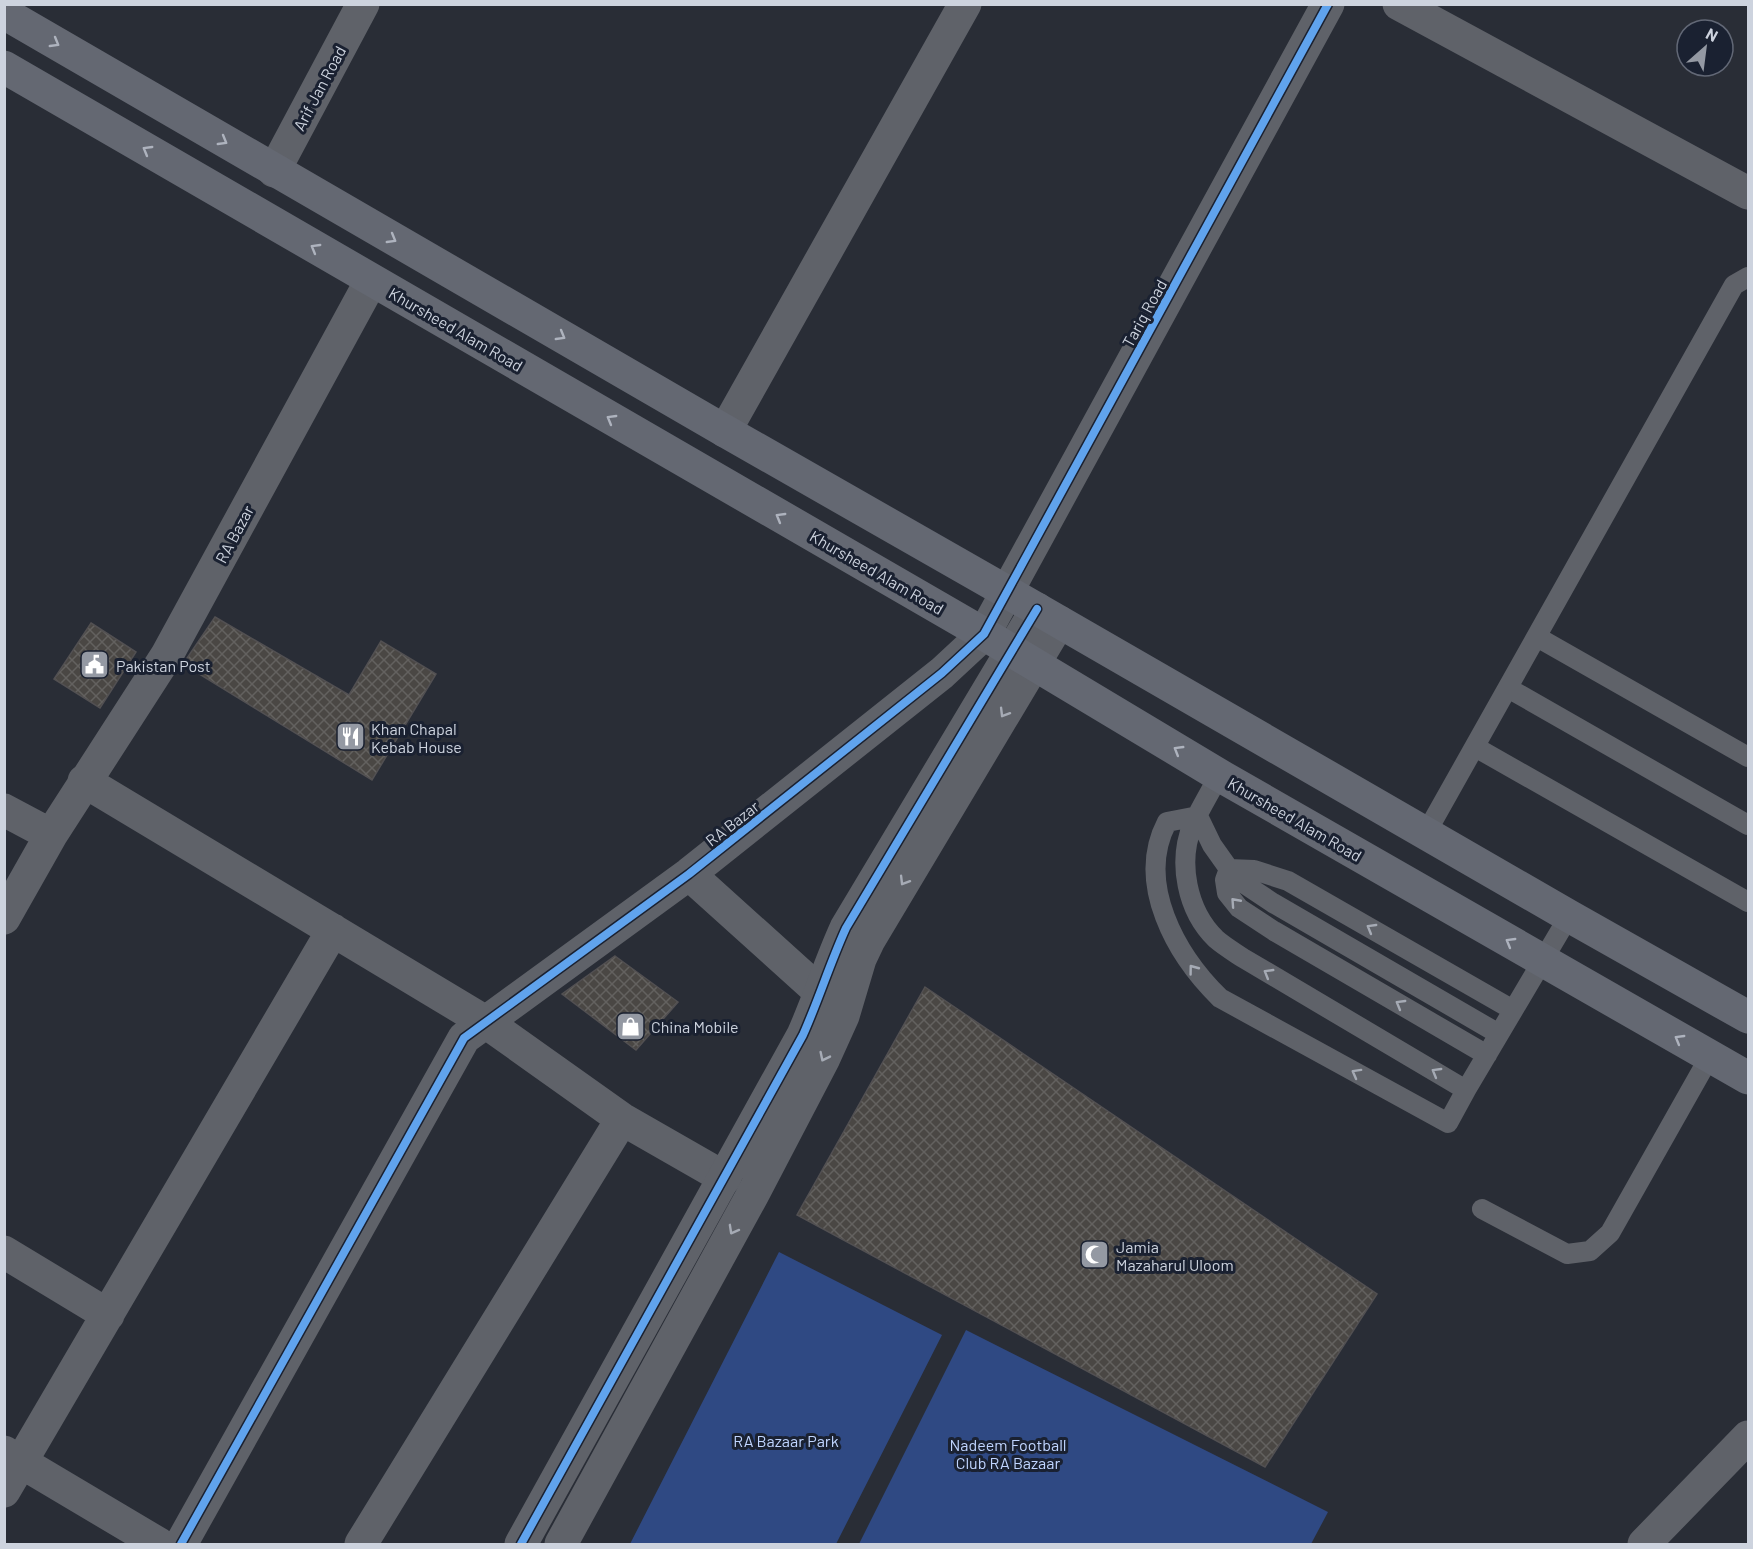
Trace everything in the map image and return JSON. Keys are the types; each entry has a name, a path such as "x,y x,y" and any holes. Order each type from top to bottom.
{"main road":[{"path":"4,13 725,431 1749,1017"},
{"name":"Khursheed Alam Road","path":"4,67 984,634 1219,775 1749,1078"}],"street":[{"name":"Arif Jan Road","path":"274,171 363,4"},
{"path":"725,431 964,4"},
{"name":"Tariq Road","path":"984,634 1328,4"},
{"path":"1399,4 1749,193"},
{"name":"RA Bazar","path":"4,918 84,781 167,655 371,280"},
{"path":"561,1545 753,1194 824,1058 843,1016 860,959 869,940 1048,615"},
{"name":"RA Bazar","path":"180,1545 464,1038 689,874 942,673 984,634"},
{"path":"521,1545 803,1035 846,928 1023,657"},
{"path":"84,781 487,1023 622,1119 725,1178"},
{"path":"4,810 51,835"},
{"path":"689,874 821,993"},
{"path":"4,1491 13,1457 108,1315 333,930"},
{"path":"362,1545 622,1119"},
{"path":"4,1252 108,1315"},
{"path":"1644,1545 1749,1437"},
{"path":"13,1457 159,1545"}],"lane":[{"path":"1426,833 1734,285 1749,277"},
{"path":"1537,637 1749,757"},
{"path":"1508,688 1749,825"},
{"path":"1475,747 1749,902"},
{"path":"1219,775 1198,816 1188,842 1186,868 1196,911 1217,940 1332,1012 1466,1090"},
{"path":"1198,816 1212,845 1228,869 1243,883 1273,903 1499,1034"},
{"path":"1198,816 1167,822 1158,841 1157,879 1160,901 1173,936 1181,951 1207,985 1220,998 1448,1123 1569,916"},
{"path":"1228,869 1254,870 1288,881 1513,1010"},
{"path":"1228,869 1225,880 1227,893 1239,908 1274,931 1487,1054"},
{"path":"1482,1209 1567,1254 1590,1251 1610,1233 1710,1056"}],"green space":[{"name":"RA Bazaar Park","path":"779,1252 942,1335 836,1544 630,1544"},
{"name":"Nadeem Football Club RA Bazaar","path":"966,1330 1328,1512 1311,1544 859,1544"}],"building":[{"name":"Khan Chapal Kebab House","path":"215,617 349,695 381,641 436,674 372,780 183,664"},
{"name":"Pakistan Post","path":"91,623 136,652 100,708 54,679"},
{"name":"China Mobile","path":"615,956 678,1002 636,1050 562,994"},
{"name":"Jamia Mazaharul Uloom","path":"925,987 1377,1294 1265,1467 797,1215"}],"cycle path":[{"path":"181,1544 464,1038 689,874 942,673 984,634 1328,4"},
{"path":"521,1544 803,1035 846,928 1037,609"}],"place":[{"name":"Pakistan Post","path":"95,665"},
{"name":"Khan Chapal Kebab House","path":"350,737"},
{"name":"China Mobile","path":"630,1026"},
{"name":"Jamia Mazaharul Uloom","path":"1095,1255"}]}
